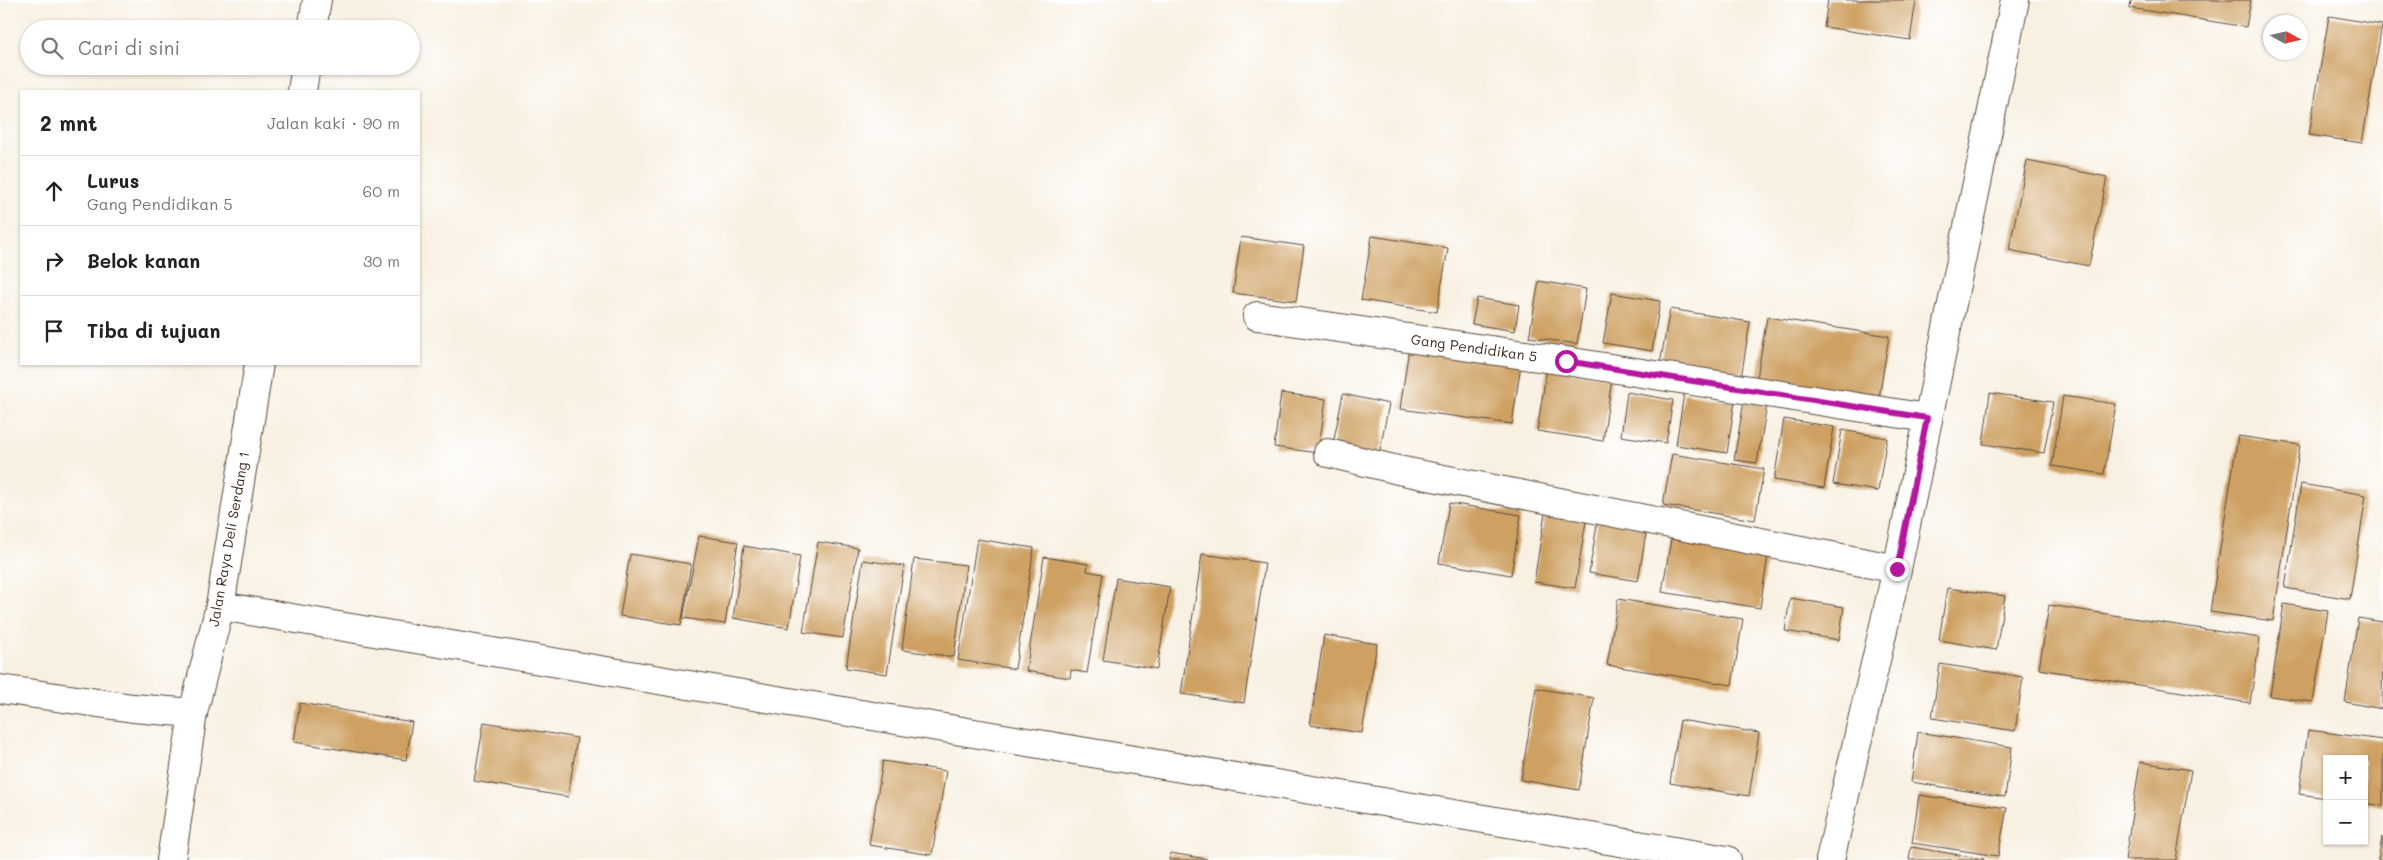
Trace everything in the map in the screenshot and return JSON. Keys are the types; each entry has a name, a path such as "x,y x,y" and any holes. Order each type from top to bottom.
{"street":[{"path":"314,20 317,0"},
{"path":"1830,860 1897,569 2015,0"},
{"path":"302,90 305,75"},
{"name":"Gang Pendidikan 5","path":"1257,316 1566,361 1927,418"},
{"name":"Jalan Raya Deli Serdang 1","path":"171,860 194,714 220,606 259,365"},
{"path":"1328,453 1398,470 1897,569"},
{"path":"220,606 1727,860"},
{"path":"0,689 132,708 194,714"}],"building":[{"path":"1828,0 1916,0 1910,40 1824,27"},
{"path":"2131,0 2251,0 2246,27 2130,8"},
{"path":"2329,16 2382,25 2362,143 2309,135"},
{"path":"2027,161 2107,177 2089,266 2009,250"},
{"path":"1372,236 1448,248 1437,312 1361,300"},
{"path":"1241,237 1304,246 1296,301 1233,293"},
{"path":"1539,281 1586,289 1577,344 1529,337"},
{"path":"1612,293 1660,301 1652,351 1603,343"},
{"path":"1477,298 1519,305 1515,331 1472,324"},
{"path":"1670,309 1750,322 1741,378 1660,364"},
{"path":"1767,317 1889,336 1879,398 1757,378"},
{"path":"1409,348 1521,364 1512,424 1400,409"},
{"path":"1547,368 1612,378 1603,441 1537,431"},
{"path":"1627,392 1673,400 1666,443 1621,436"},
{"path":"1281,393 1326,399 1318,453 1274,447"},
{"path":"1684,393 1735,401 1727,453 1676,445"},
{"path":"1990,393 2053,402 2044,453 1983,444"},
{"path":"1343,394 1389,404 1378,459 1332,449"},
{"path":"2063,396 2116,404 2104,474 2052,466"},
{"path":"1744,401 1767,405 1757,463 1734,460"},
{"path":"1784,419 1834,427 1824,488 1774,480"},
{"path":"1842,430 1887,438 1878,491 1833,484"},
{"path":"2238,436 2300,445 2273,621 2210,612"},
{"path":"1672,454 1764,469 1755,520 1663,505"},
{"path":"2301,484 2366,495 2350,599 2285,588"},
{"path":"1449,503 1521,515 1511,575 1439,563"},
{"path":"1545,513 1586,521 1575,588 1534,582"},
{"path":"1598,519 1647,528 1638,581 1589,573"},
{"path":"699,536 738,542 725,624 683,618"},
{"path":"977,539 1034,548 1015,669 958,660"},
{"path":"1671,539 1768,555 1760,608 1662,592"},
{"path":"818,542 858,548 843,638 803,632"},
{"path":"744,546 800,556 789,628 733,618"},
{"path":"630,554 691,564 681,625 620,616"},
{"path":"1202,554 1265,563 1244,703 1181,694"},
{"path":"1044,557 1088,564 1087,571 1103,574 1087,673 1071,670 1070,678 1026,671"},
{"path":"914,559 966,565 954,657 902,650"},
{"path":"863,560 904,566 887,674 846,668"},
{"path":"1116,578 1170,587 1157,669 1103,660"},
{"path":"1947,588 2005,596 1996,650 1939,640"},
{"path":"1790,598 1844,607 1839,640 1785,631"},
{"path":"1618,599 1743,619 1732,685 1607,665"},
{"path":"2284,604 2328,611 2313,702 2270,696"},
{"path":"2049,605 2260,638 2250,703 2039,669"},
{"path":"2358,618 2383,622 2382,709 2345,702"},
{"path":"1324,635 1377,644 1362,733 1310,725"},
{"path":"1940,664 2023,677 2015,731 1932,718"},
{"path":"1536,688 1594,698 1579,790 1521,780"},
{"path":"300,703 412,722 406,760 294,742"},
{"path":"1680,720 1759,733 1749,796 1670,783"},
{"path":"484,722 577,738 568,797 474,781"},
{"path":"2308,730 2383,740 2383,806 2368,804 2368,755 2323,755 2323,797 2299,794"},
{"path":"1918,732 2012,747 2005,797 1911,782"},
{"path":"883,761 946,771 932,855 869,845"},
{"path":"2140,762 2191,770 2176,860 2125,860"},
{"path":"1919,795 2007,808 1998,856 1912,843"},
{"path":"2382,837 2383,860 2378,860"},
{"path":"1911,847 1984,859 1984,860 1909,860"},
{"path":"1170,853 1207,859 1207,860 1169,860"}],"route":[{"path":"1566,361 1927,418 1897,569"}]}
